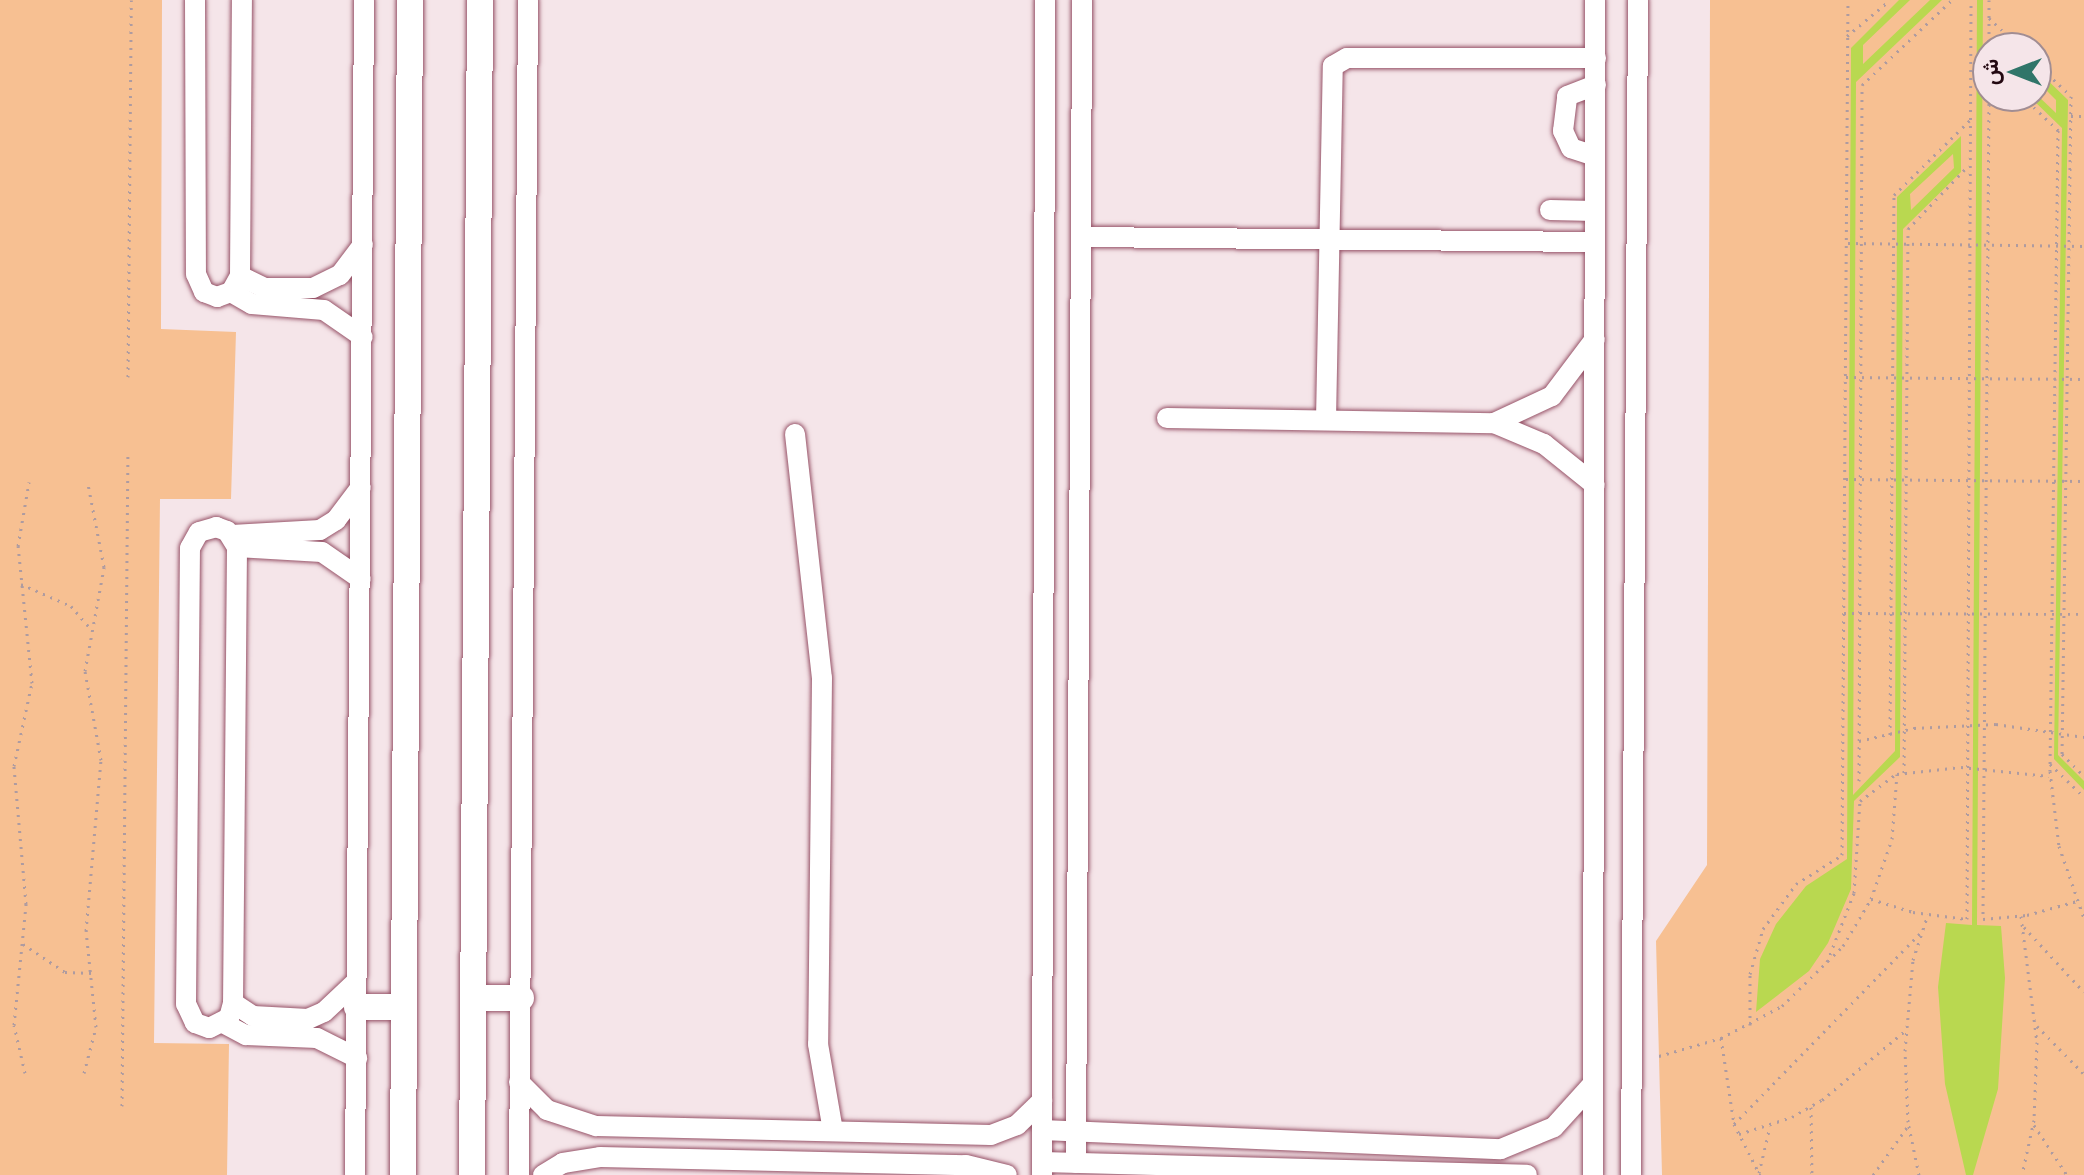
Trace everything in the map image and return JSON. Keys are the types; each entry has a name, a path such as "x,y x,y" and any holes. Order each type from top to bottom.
{"main road":[{"path":"403,1175 410,0"},
{"path":"472,1175 480,0"},
{"path":"356,994 404,1007"},
{"path":"473,998 521,998"}],"street":[{"path":"195,0 196,274 200,287 210,295 235,284 265,288 313,288 340,275 363,245"},
{"path":"242,0 235,284 252,304 324,310 363,337"},
{"path":"355,1175 364,0"},
{"path":"519,1175 528,0"},
{"path":"1045,0 1042,1168 1076,1163 1527,1175"},
{"path":"1076,1163 1082,0"},
{"path":"1593,1175 1595,0"},
{"path":"1631,1175 1638,0"},
{"path":"1326,420 1330,71 1337,61 1596,58"},
{"path":"1595,156 1571,148 1563,131 1567,96 1596,85"},
{"path":"1550,210 1595,211"},
{"path":"1082,237 1595,242"},
{"path":"1494,423 1552,396 1571,378 1595,339"},
{"path":"1167,418 1494,423 1544,444 1595,485"},
{"path":"795,434 822,678 818,1029 833,1131"},
{"path":"234,541 320,530 336,520 361,487"},
{"path":"357,1058 317,1038 246,1035 223,1023 201,1027 190,1018 186,1004 190,548 204,529 216,527 234,541 322,552 361,579"},
{"path":"223,1023 233,1003 234,541"},
{"path":"233,1003 253,1016 308,1019 356,994"},
{"path":"519,1082 547,1110 583,1125 991,1135 1017,1125 1042,1101"},
{"path":"1042,1130 1501,1149 1554,1127 1592,1085"},
{"path":"543,1175 563,1163 600,1157 966,1165 1007,1175"}],"path":[{"path":"128,377 131,0"},
{"path":"1750,1025 1750,974 1763,929 1796,884 1842,855 1848,0"},
{"path":"1847,36 1890,0"},
{"path":"1859,781 1862,85 1952,0"},
{"path":"1871,899 1928,914 1967,919 1971,0"},
{"path":"1989,0 1989,32"},
{"path":"1989,18 2004,32"},
{"path":"2052,78 2071,96 2062,754 2084,776"},
{"path":"1989,112 1983,919 2021,916 2077,901"},
{"path":"2039,112 2058,130 2050,764 2059,846 2084,918"},
{"path":"2071,116 2084,116"},
{"path":"1890,735 1894,195 1970,120"},
{"path":"1904,773 1908,229 1970,164"},
{"path":"1847,243 2084,246"},
{"path":"1846,377 2084,379"},
{"path":"122,1106 128,451"},
{"path":"1846,479 2084,481"},
{"path":"25,1073 14,1025 23,944 25,850 14,766 32,683 18,546 29,482"},
{"path":"84,1073 96,1027 93,973 86,931 101,760 85,671 104,567 88,484"},
{"path":"21,584 71,606 92,630"},
{"path":"1844,613 2084,614"},
{"path":"1859,741 1904,731 1967,725 2062,731 2084,737"},
{"path":"2050,764 2084,797"},
{"path":"1826,966 1854,893 1860,801 1887,776 1967,767 2051,776"},
{"path":"1659,1056 1721,1038 1750,1025 1805,988 1826,966 1871,899 1892,839 1897,774"},
{"path":"1919,1175 1908,1126 1907,1030 1913,960 1928,914"},
{"path":"2021,916 2037,1026 2033,1124 2022,1175"},
{"path":"2023,926 2084,992"},
{"path":"1734,1124 1923,930"},
{"path":"23,944 65,972 93,973"},
{"path":"2037,1026 2084,1074"},
{"path":"1739,1134 1770,1125 1811,1106 1872,1063 1907,1030"},
{"path":"1721,1038 1734,1124 1759,1174"},
{"path":"1811,1106 1812,1175"},
{"path":"2033,1124 2067,1175"},
{"path":"1759,1174 1770,1125"},
{"path":"1873,1175 1908,1126"}],"shaded area":[{"path":"0,0 162,0 161,329 236,332 231,499 160,499 154,1043 229,1044 227,1175 0,1175"},
{"path":"1710,0 2084,0 2084,1175 1662,1175 1656,941 1707,865"},
{"path":"1899,0 1910,0 1863,45 1863,64 1930,0 1942,0 1856,82 1853,795 1895,751 1897,197 1961,136 1961,172 1903,229 1900,757 1854,801 1851,889 1828,943 1809,971 1756,1012 1760,959 1776,924 1806,886 1847,859 1851,48","holes":["1953,154 1954,168 1911,210 1910,194"]},
{"path":"1977,0 1983,0 1983,32 1977,32"},
{"path":"2052,84 2068,100 2058,755 2084,781 2084,790 2054,759 2062,128 2046,112 2052,112 2052,109 2056,113 2056,100 2052,96"},
{"path":"1976,112 1982,112 1977,925 2001,926 2005,978 1998,1089 1973,1175 1966,1175 1945,1084 1938,987 1946,923 1972,925"}]}
